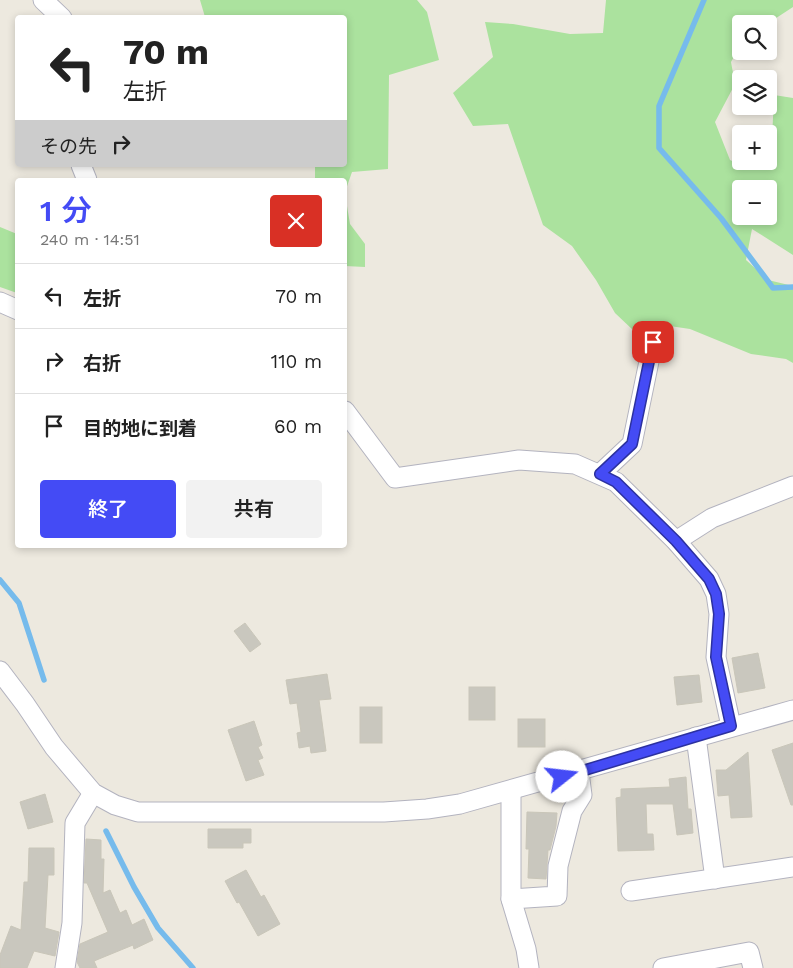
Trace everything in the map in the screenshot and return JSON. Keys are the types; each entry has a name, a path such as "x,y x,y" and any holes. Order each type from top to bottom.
{"street":[{"path":"42,0 59,15"},
{"path":"0,302 15,309"},
{"path":"600,474 632,444 653,342"},
{"path":"347,414 395,478 518,460 575,464 616,482 676,541 709,579 716,594 719,614 716,657 731,726"},
{"path":"676,541 712,518 793,486"},
{"path":"0,671 54,747 93,793 115,805 138,812 384,812 427,809 460,804 511,792 696,736 793,710"},
{"path":"696,736 715,879"},
{"path":"511,899 557,896 560,857 572,811 582,795 579,772"},
{"path":"511,792 511,899 526,949 529,968"},
{"path":"65,968 72,923 75,823 93,793"},
{"path":"631,891 793,867"},
{"path":"664,968 749,952 753,968"}],"green space":[{"path":"200,0 417,0 427,12 439,60 389,75 388,169 352,172 347,186 347,178 315,178 315,167 347,167 347,15 204,15"},
{"path":"606,0 793,0 793,7 777,17 777,15 732,15 732,90 715,122 732,161 732,170 777,170 777,125 773,125 773,115 777,115 777,95 793,98 793,255 752,229 746,260 768,280 793,286 793,363 786,359 751,354 690,329 663,325 634,331 615,313 596,280 572,246 543,225 508,124 473,126 453,93 493,57 485,22 513,24 570,34 603,33"},
{"path":"347,206 350,224 365,244 365,267 347,266"},
{"path":"0,227 15,233 15,292 0,287"}],"building":[{"path":"245,623 261,644 250,652 234,631"},
{"path":"758,653 765,688 738,693 732,658"},
{"path":"327,674 331,699 319,700 326,751 311,753 310,746 299,748 297,733 301,732 297,703 290,704 286,680"},
{"path":"699,675 702,702 677,705 674,677"},
{"path":"469,687 495,687 495,720 469,720"},
{"path":"360,707 382,707 382,743 360,743"},
{"path":"518,719 545,719 545,747 518,747"},
{"path":"254,721 262,745 258,747 263,758 258,760 264,775 246,781 228,730"},
{"path":"793,743 793,805 791,805 772,750"},
{"path":"748,752 752,817 731,818 729,795 718,796 716,770 726,770"},
{"path":"686,777 688,809 691,809 693,833 677,835 673,804 646,804 647,834 653,834 654,850 618,851 616,798 621,797 621,789 670,787 669,779"},
{"path":"45,794 53,822 28,829 20,802"},
{"path":"527,812 557,813 556,826 550,850 548,850 546,879 528,878 529,849 526,849"},
{"path":"208,829 251,829 251,843 243,843 243,848 208,848"},
{"path":"86,839 101,840 101,859 104,859 103,893 110,890 120,913 126,910 132,925 144,919 153,940 134,949 133,945 94,961 97,968 80,968 77,962 80,944 108,932 87,883 84,883"},
{"path":"29,848 54,848 54,875 48,875 45,928 59,932 55,956 34,951 27,968 0,968 0,955 11,926 21,930 24,882 28,882"},
{"path":"246,870 261,897 264,895 280,924 258,936 225,881"}],"waterway":[{"path":"704,0 659,106 659,148 721,218 773,288 793,287"},
{"path":"0,580 19,603 44,680"},
{"path":"106,831 134,887 158,928 193,968"}],"route":[{"path":"562,777 731,726 716,657 719,614 716,594 709,579 676,541 616,482 600,474 632,444 653,342"}]}
